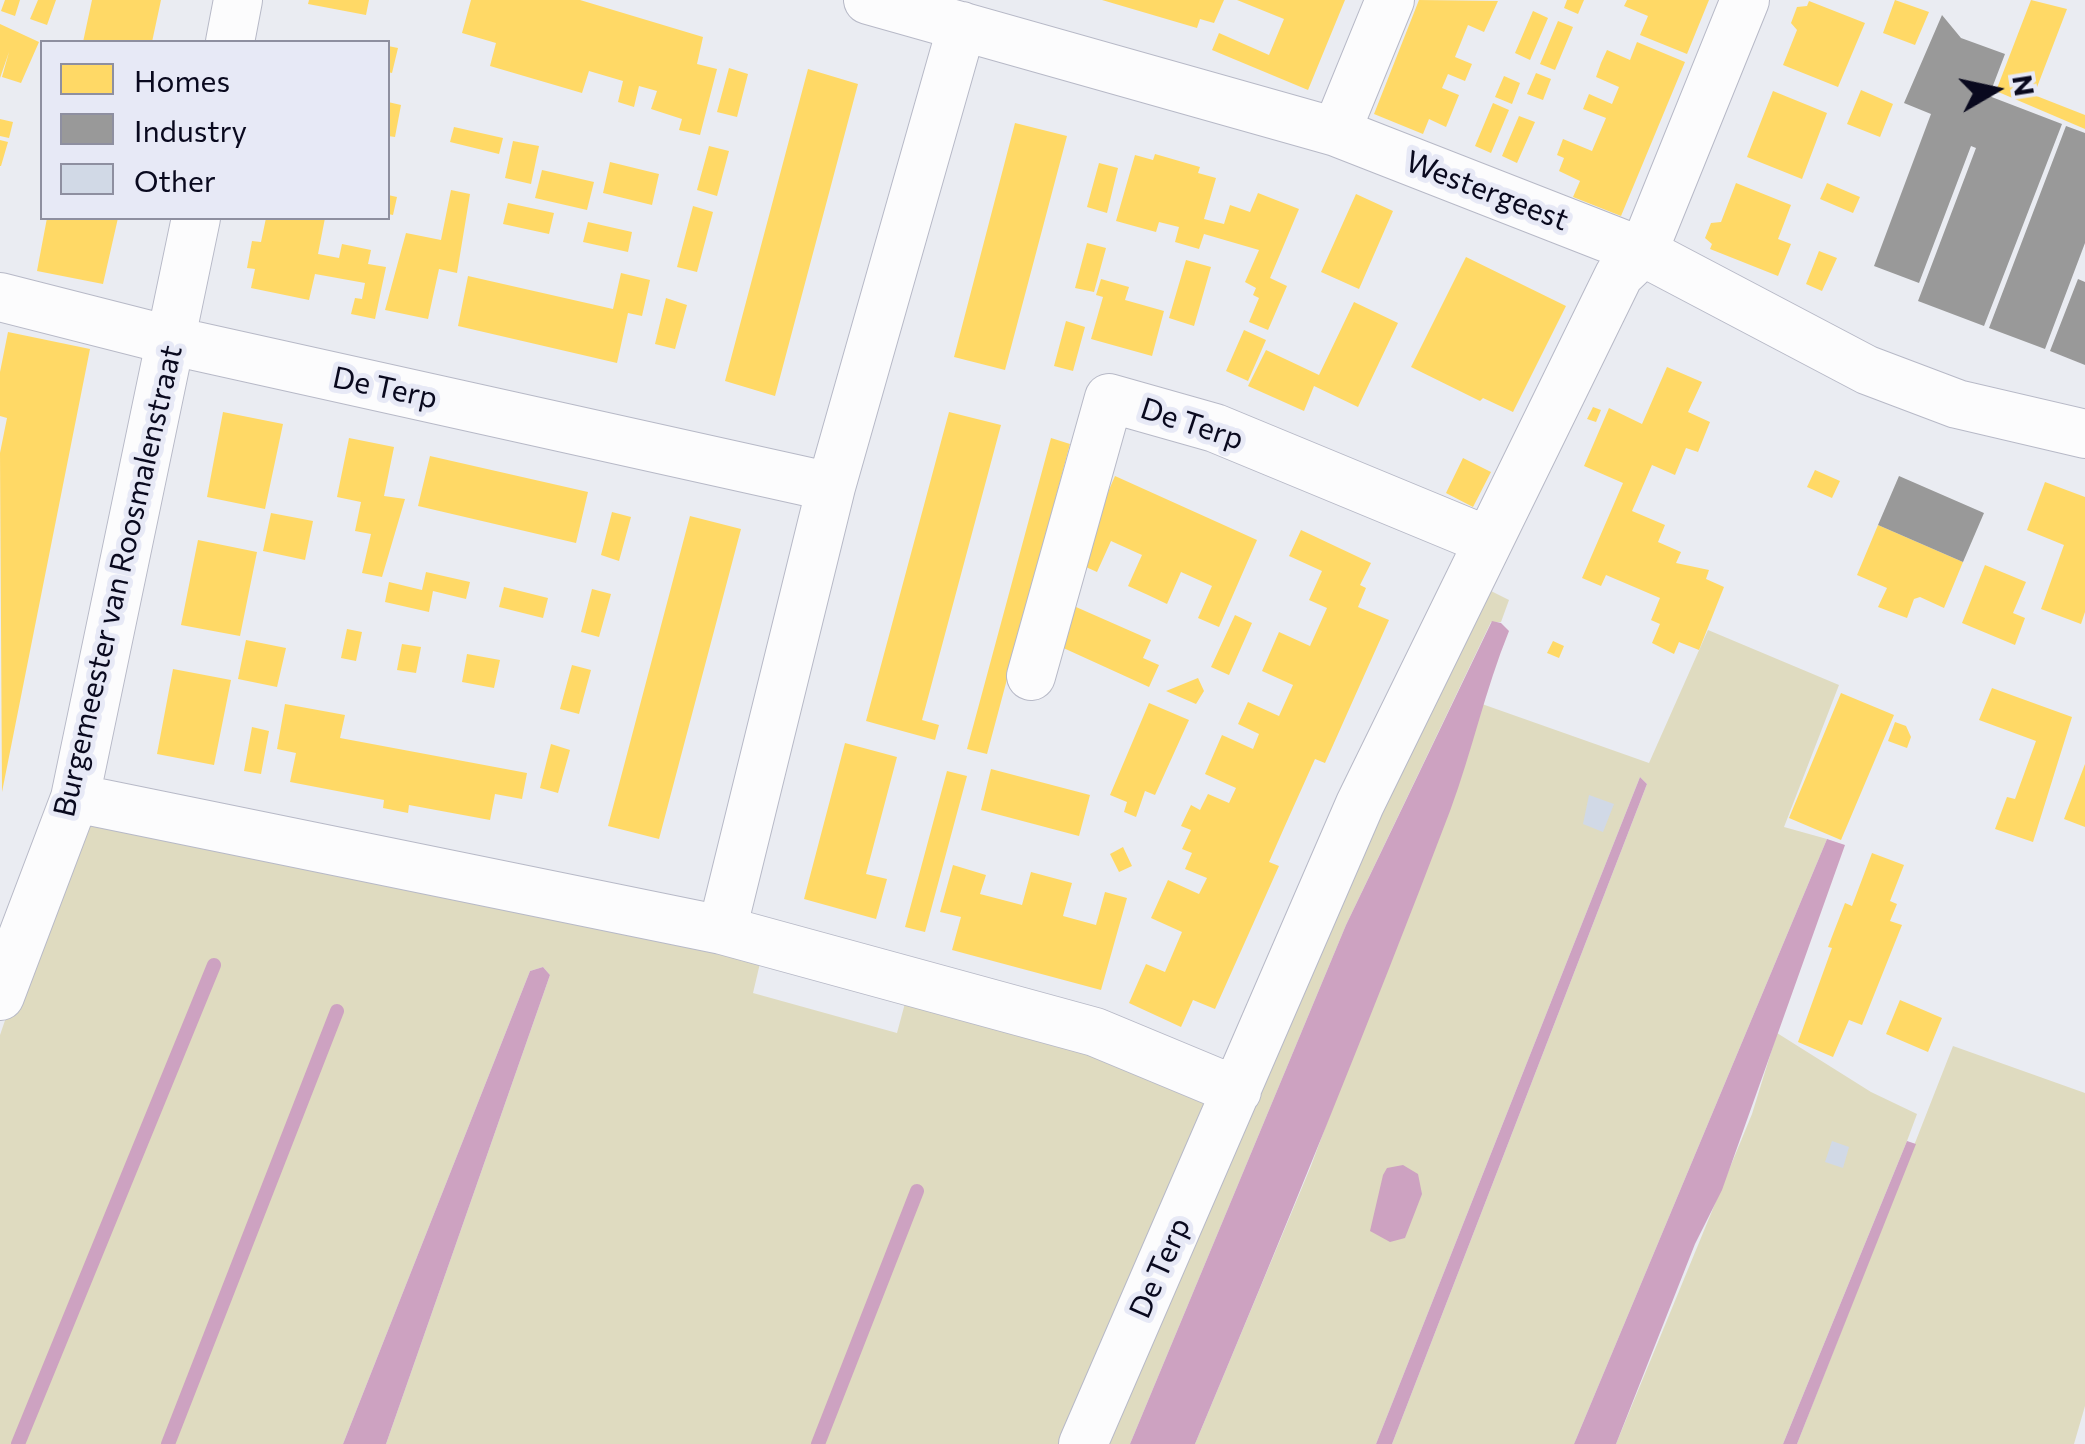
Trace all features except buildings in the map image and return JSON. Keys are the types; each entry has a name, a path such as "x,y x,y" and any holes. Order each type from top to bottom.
{"street":[{"path":"230,40 238,0"},
{"path":"1336,132 1390,0"},
{"name":"De Terp","path":"1083,1444 1360,804 1619,275 1643,252 1745,0"},
{"name":"Westergeest","path":"888,3 1336,132 1643,252 1868,370 1956,404 2085,434"},
{"path":"722,930 831,487 962,26"},
{"name":"Burgemeester van Roosmalenstraat","path":"0,996 75,798 196,220"},
{"name":"De Terp","path":"0,298 173,341 831,487"},
{"name":"De Terp","path":"1031,676 1109,398 1215,428 1486,540"},
{"path":"75,798 722,930 1095,1032 1238,1092"}],"shaded area":[{"path":"1477,584 1509,600 1501,622 1491,622 1346,925 1130,1444 1095,1444"},
{"path":"1492,621 1509,631 1450,811 1195,1444 1130,1444 1346,925"},
{"path":"1708,630 1839,685 1784,827 1827,839 1574,1444 1392,1444 1647,784 1640,777 1376,1444 1195,1444 1311,1166 1482,704 1649,763"},
{"path":"1640,777 1647,784 1392,1444 1376,1444"},
{"path":"83,826 761,959 753,993 897,1033 908,992 1200,1091 1213,1121 1073,1444 386,1444 550,975 543,967 530,971 343,1444 0,1444 0,1035 58,866"},
{"path":"1827,839 1845,845 1722,1190 1695,1244 1616,1444 1574,1444"},
{"path":"543,967 550,975 386,1444 343,1444 530,971"},
{"path":"1777,1033 1871,1092 1917,1114 1907,1141 1783,1444 1616,1444 1752,1114"},
{"path":"1953,1046 2085,1093 2085,1406 2074,1444 1797,1444"},
{"path":"1907,1141 1916,1144 1797,1444 1783,1444"},
{"path":"1403,1165 1418,1174 1422,1194 1405,1238 1390,1242 1370,1231 1383,1175 1387,1168"}],"waterway":[{"path":"18,1444 214,965"},
{"path":"168,1444 337,1011"},
{"path":"818,1444 917,1191"}]}
